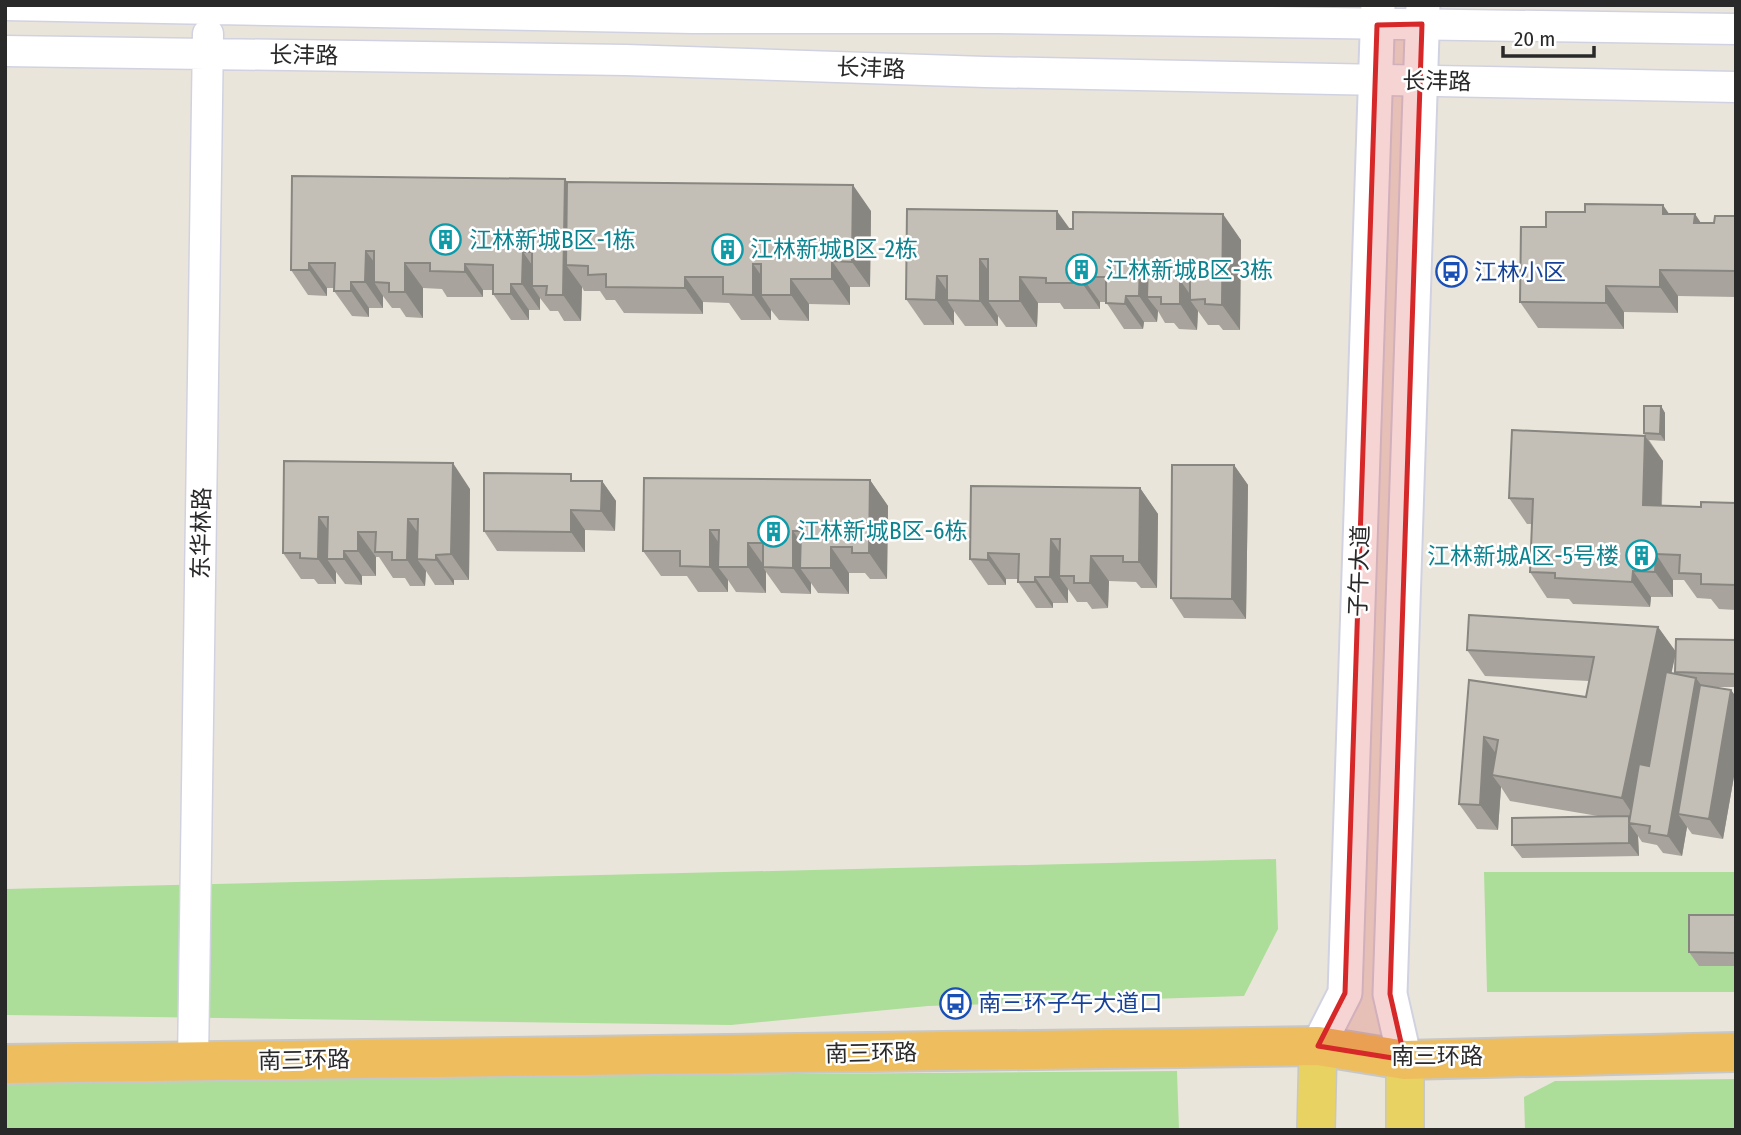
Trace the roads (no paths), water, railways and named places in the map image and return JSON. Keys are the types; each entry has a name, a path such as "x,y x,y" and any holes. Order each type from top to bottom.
{"highway":[{"name":"南三环路","path":"5,1063 1318,1046 1405,1060 1736,1052"}],"main road":[{"name":"子午大道","path":"1405,1130 1405,1060 1390,994 1422,14"},
{"name":"子午大道","path":"1316,1130 1318,1046 1345,993 1378,15"}],"street":[{"name":"长沣路","path":"5,5 665,18 1422,14 1736,29"},
{"name":"东华林路","path":"193,1062 208,7"},
{"name":"长沣路","path":"5,51 626,60 985,72 1736,86"}],"place":[{"name":"江林新城B区-1栋","path":"446,240"},
{"name":"江林新城B区-2栋","path":"727,249"},
{"name":"江林新城B区-3栋","path":"1082,270"},
{"name":"江林小区","path":"1451,272"},
{"name":"江林新城B区-6栋","path":"774,531"},
{"name":"江林新城A区-5号楼","path":"1642,556"},
{"name":"南三环子午大道口","path":"955,1003"}]}
